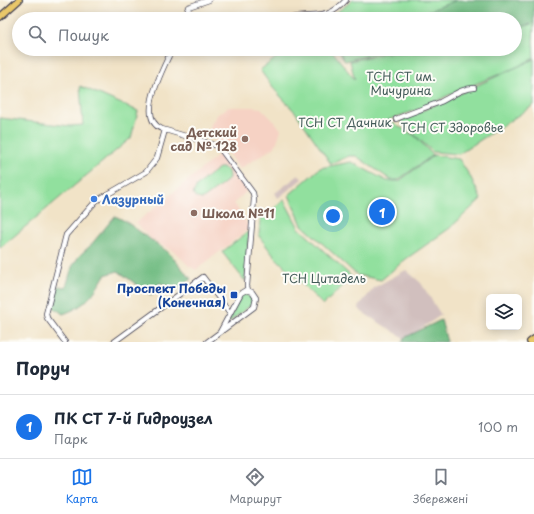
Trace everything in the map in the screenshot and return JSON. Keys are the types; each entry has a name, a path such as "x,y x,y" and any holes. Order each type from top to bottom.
{"main road":[{"path":"0,17 19,0"},
{"path":"530,342 534,339"}],"street":[{"path":"186,12 188,7 209,0"},
{"path":"332,12 346,0"},
{"path":"169,56 150,104 150,114 153,124 165,130 219,147 253,193 254,199 247,282 248,290 255,296 256,300 254,307 207,342"},
{"path":"396,119 440,102 453,94 469,88 474,88"},
{"path":"65,342 47,318 46,314 66,235 96,201 146,172 156,158 165,130"},
{"path":"114,342 203,277 230,313"},
{"path":"220,332 241,293 248,290"}],"shaded area":[{"name":"Детский сад № 128","path":"229,107 261,108 281,130 275,147 239,169 224,147 211,138 209,132 214,119 219,113"},
{"name":"Школа №11","path":"221,153 249,189 234,203 250,228 196,270 189,266 175,252 152,240 136,223"},
{"path":"299,175 302,179 278,198 275,193"},
{"path":"406,270 421,283 441,315 416,332 404,338 362,312 358,307 375,287"}],"green space":[{"path":"353,0 457,0 426,12 337,12"},
{"path":"457,0 534,0 534,23 522,27 522,12 426,12"},
{"path":"534,23 534,58 517,67 453,93 422,108 388,120 415,136 433,155 398,180 391,180 356,156 349,156 331,164 296,113 273,88 260,70 279,56 336,56 355,80 350,61 371,56 522,56 522,27"},
{"path":"342,56 364,56 345,61"},
{"name":"ТСН СТ Здоровье","path":"534,59 534,105 459,154 433,152 400,121 504,73"},
{"path":"80,86 138,111 131,138 0,248 0,118 70,126 83,125"},
{"path":"434,155 459,159 471,178 481,199 450,228 406,259 381,280 357,275 302,225 289,195 320,168 351,162 387,181 399,181"},
{"path":"219,168 224,168 228,171 229,177 227,181 203,199 196,197 194,194 195,190"},
{"name":"ТСН Цитадель","path":"284,200 299,228 352,277 323,305 274,256 259,236 260,220"},
{"path":"115,216 125,221 168,252 191,279 177,290 160,283 151,295 118,271 105,275 88,299 78,307 63,314 52,306 58,286 66,287 72,267 79,256 90,246"},
{"path":"249,231 245,281 222,252"},
{"path":"245,294 251,297 251,305 228,323 240,297"},
{"path":"441,320 447,342 402,342 404,338"}],"place":[{"name":"Детский сад № 128","path":"245,139"},
{"name":"Лазурный","path":"94,199"},
{"name":"ПК СТ 7-й Гидроузел","path":"382,212"},
{"name":"Школа №11","path":"194,213"},
{"name":"Проспект Победы (Конечная)","path":"234,295"}],"park label":[{"name":"ТСН СТ им. Мичурина","path":"401,83"},
{"name":"ТСН СТ Дачник","path":"345,122"}]}
